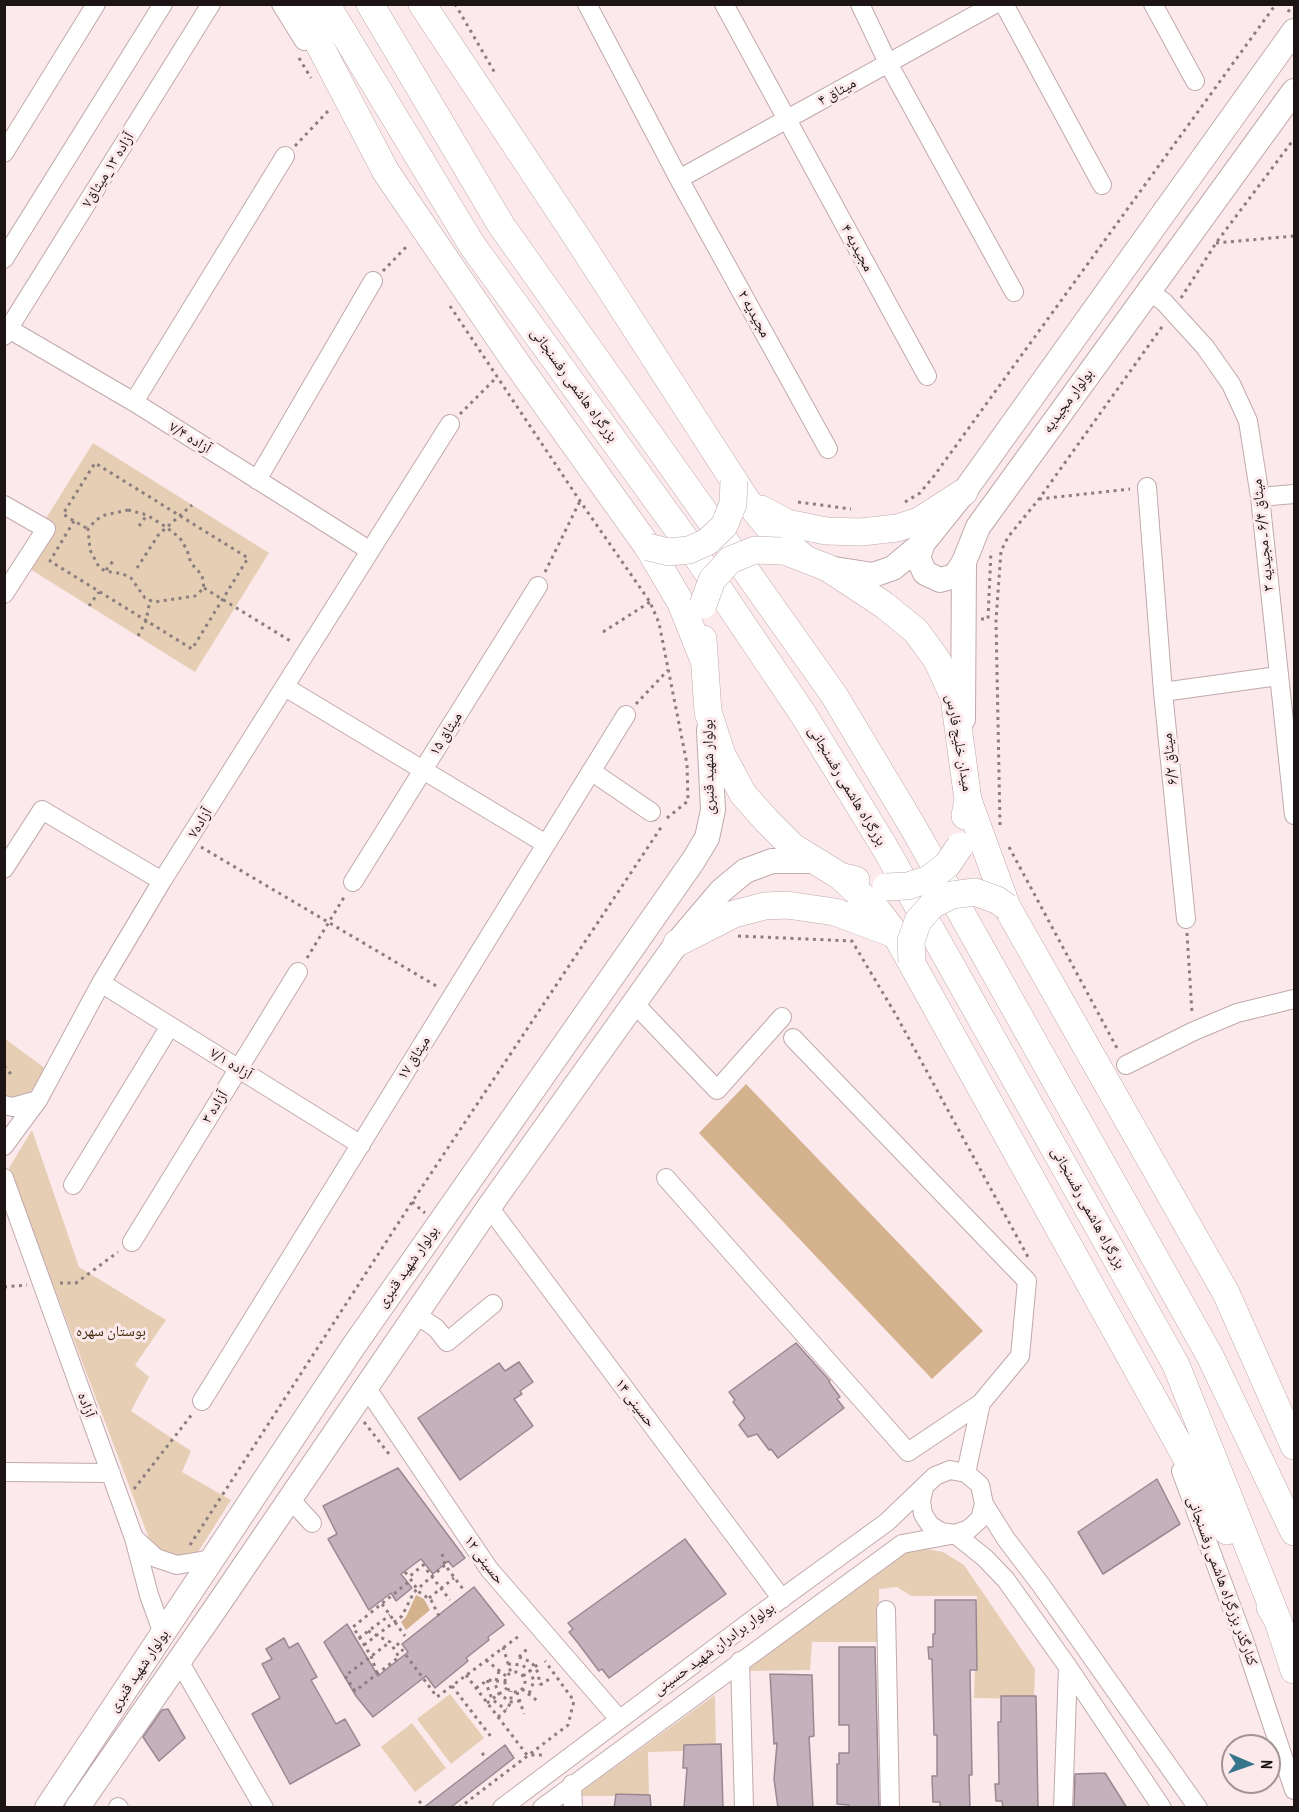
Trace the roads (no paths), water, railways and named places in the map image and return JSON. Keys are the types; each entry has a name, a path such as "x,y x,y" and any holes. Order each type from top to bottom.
{"highway":[{"path":"298,4 386,172 515,361 648,547 681,603 703,658"},
{"name":"بزرگراه هاشمی رفسنجانی","path":"326,4 472,245 685,539 803,714 884,846 1176,1365 1278,1621 1294,1670"},
{"path":"370,4 501,225 834,694 919,836 1210,1356 1294,1532"},
{"path":"422,4 741,491 792,554"},
{"path":"648,547 668,552 689,550 707,542 724,526 741,491"},
{"path":"741,491 787,524 826,531 861,532 897,528 919,521 964,492"},
{"name":"میدان خلیج فارس","path":"755,550 792,554 828,568 884,605 916,631 937,660 954,698 968,800 960,846 947,865 929,879 908,886 886,887 840,876 793,847 744,794 722,755 708,712 703,658 703,605 712,580 730,560 755,550"},
{"path":"968,800 1007,907 1226,1293 1294,1446"},
{"name":"بزرگراه هاشمی رفسنجانی","path":"840,876 878,912 896,934 1278,1621"},
{"path":"912,962 911,941 918,921 932,905 952,895 975,892 997,900 1007,907"},
{"path":"677,943 734,914 765,906 787,905 835,912 896,934"}],"main road":[{"path":"828,568 873,575 893,568 923,543 964,492 1290,22"},
{"name":"بولوار مجیدیه","path":"963,754 976,620 964,562 978,527 1294,91"},
{"path":"923,543 918,558 925,573 940,580 955,576 964,562"},
{"name":"بولوار شهید قنبری","path":"47,1808 353,1347 680,880 707,838 712,810 708,712"},
{"name":"بولوار شهید قنبری","path":"77,1808 489,1207 677,943 721,891 744,870 772,861 814,861"},
{"path":"461,1190 489,1207"}],"street":[{"path":"4,153 96,4"},
{"path":"4,259 163,4"},
{"name":"آزاده ۱۳_میثاق۷","path":"7,333 211,4"},
{"path":"281,4 386,172"},
{"name":"مجیدیه ۲","path":"587,4 679,179 828,449"},
{"name":"مجیدیه ۴","path":"724,4 927,376"},
{"path":"860,4 888,63 1014,292"},
{"name":"میثاق ۴","path":"679,179 995,4"},
{"path":"1004,4 1102,185"},
{"path":"1153,4 1195,81"},
{"path":"134,402 285,156"},
{"path":"257,480 373,281"},
{"name":"میثاق ۶/۴ ـ مجیدیه ۳","path":"1149,291 1205,347 1231,384 1248,421 1260,497 1278,676 1292,778 1294,815"},
{"name":"آزاده ۷/۴","path":"7,333 134,402 369,550"},
{"name":"آزاده۷","path":"4,1146 38,1100 101,983 162,881 450,424"},
{"name":"میثاق ۶/۲","path":"1147,487 1163,692 1186,919"},
{"path":"1260,497 1294,494"},
{"path":"4,505 45,529 4,594"},
{"name":"میثاق ۱۵","path":"353,882 538,586"},
{"path":"1163,692 1278,676"},
{"path":"285,687 546,844"},
{"name":"میثاق ۱۷","path":"202,1401 626,715"},
{"path":"591,771 651,812"},
{"path":"4,869 42,810 162,881"},
{"name":"آزاده ۳","path":"132,1242 298,972"},
{"name":"آزاده ۷/۱","path":"101,983 361,1144"},
{"path":"1126,1065 1194,1031 1237,1013 1294,999"},
{"path":"634,1003 717,1090 782,1017"},
{"path":"73,1185 170,1026"},
{"path":"666,1178 908,1452 981,1403 1020,1356 1027,1281 793,1038"},
{"path":"4,1105 14,1107 38,1100"},
{"name":"آزاده","path":"4,1178 134,1538 148,1596 163,1634"},
{"name":"حسینی ۱۴","path":"489,1207 782,1599"},
{"path":"414,1317 418,1316 436,1328 447,1342 493,1304"},
{"name":"کنارگذر بزرگراه هاشمی رفسنجانی","path":"1140,1376 1192,1495 1245,1642 1294,1790"},
{"name":"حسینی ۱۲","path":"366,1387 489,1569 619,1719"},
{"path":"966,1473 981,1403"},
{"path":"984,1503 980,1519 969,1529 955,1534 942,1532 930,1525 923,1514 921,1501 924,1488 935,1476 950,1470 966,1473 980,1485 984,1503 1006,1539 1198,1808"},
{"path":"4,1472 111,1473"},
{"name":"بولوار برادران شهید حسینی","path":"502,1808 887,1522 924,1488"},
{"path":"290,1499 312,1522"},
{"path":"955,1534 986,1558 1006,1580 1068,1667 1162,1808"},
{"name":"بولوار برادران شهید حسینی","path":"542,1808 902,1544 955,1534"},
{"path":"134,1538 156,1558 177,1565 212,1559"},
{"path":"886,1610 890,1808"},
{"path":"179,1661 264,1808"},
{"path":"740,1661 744,1808"},
{"path":"1063,1808 1068,1667"},
{"path":"572,1784 573,1808"}],"park label":[{"name":"بوستان سهره","path":"111,1332"}]}
